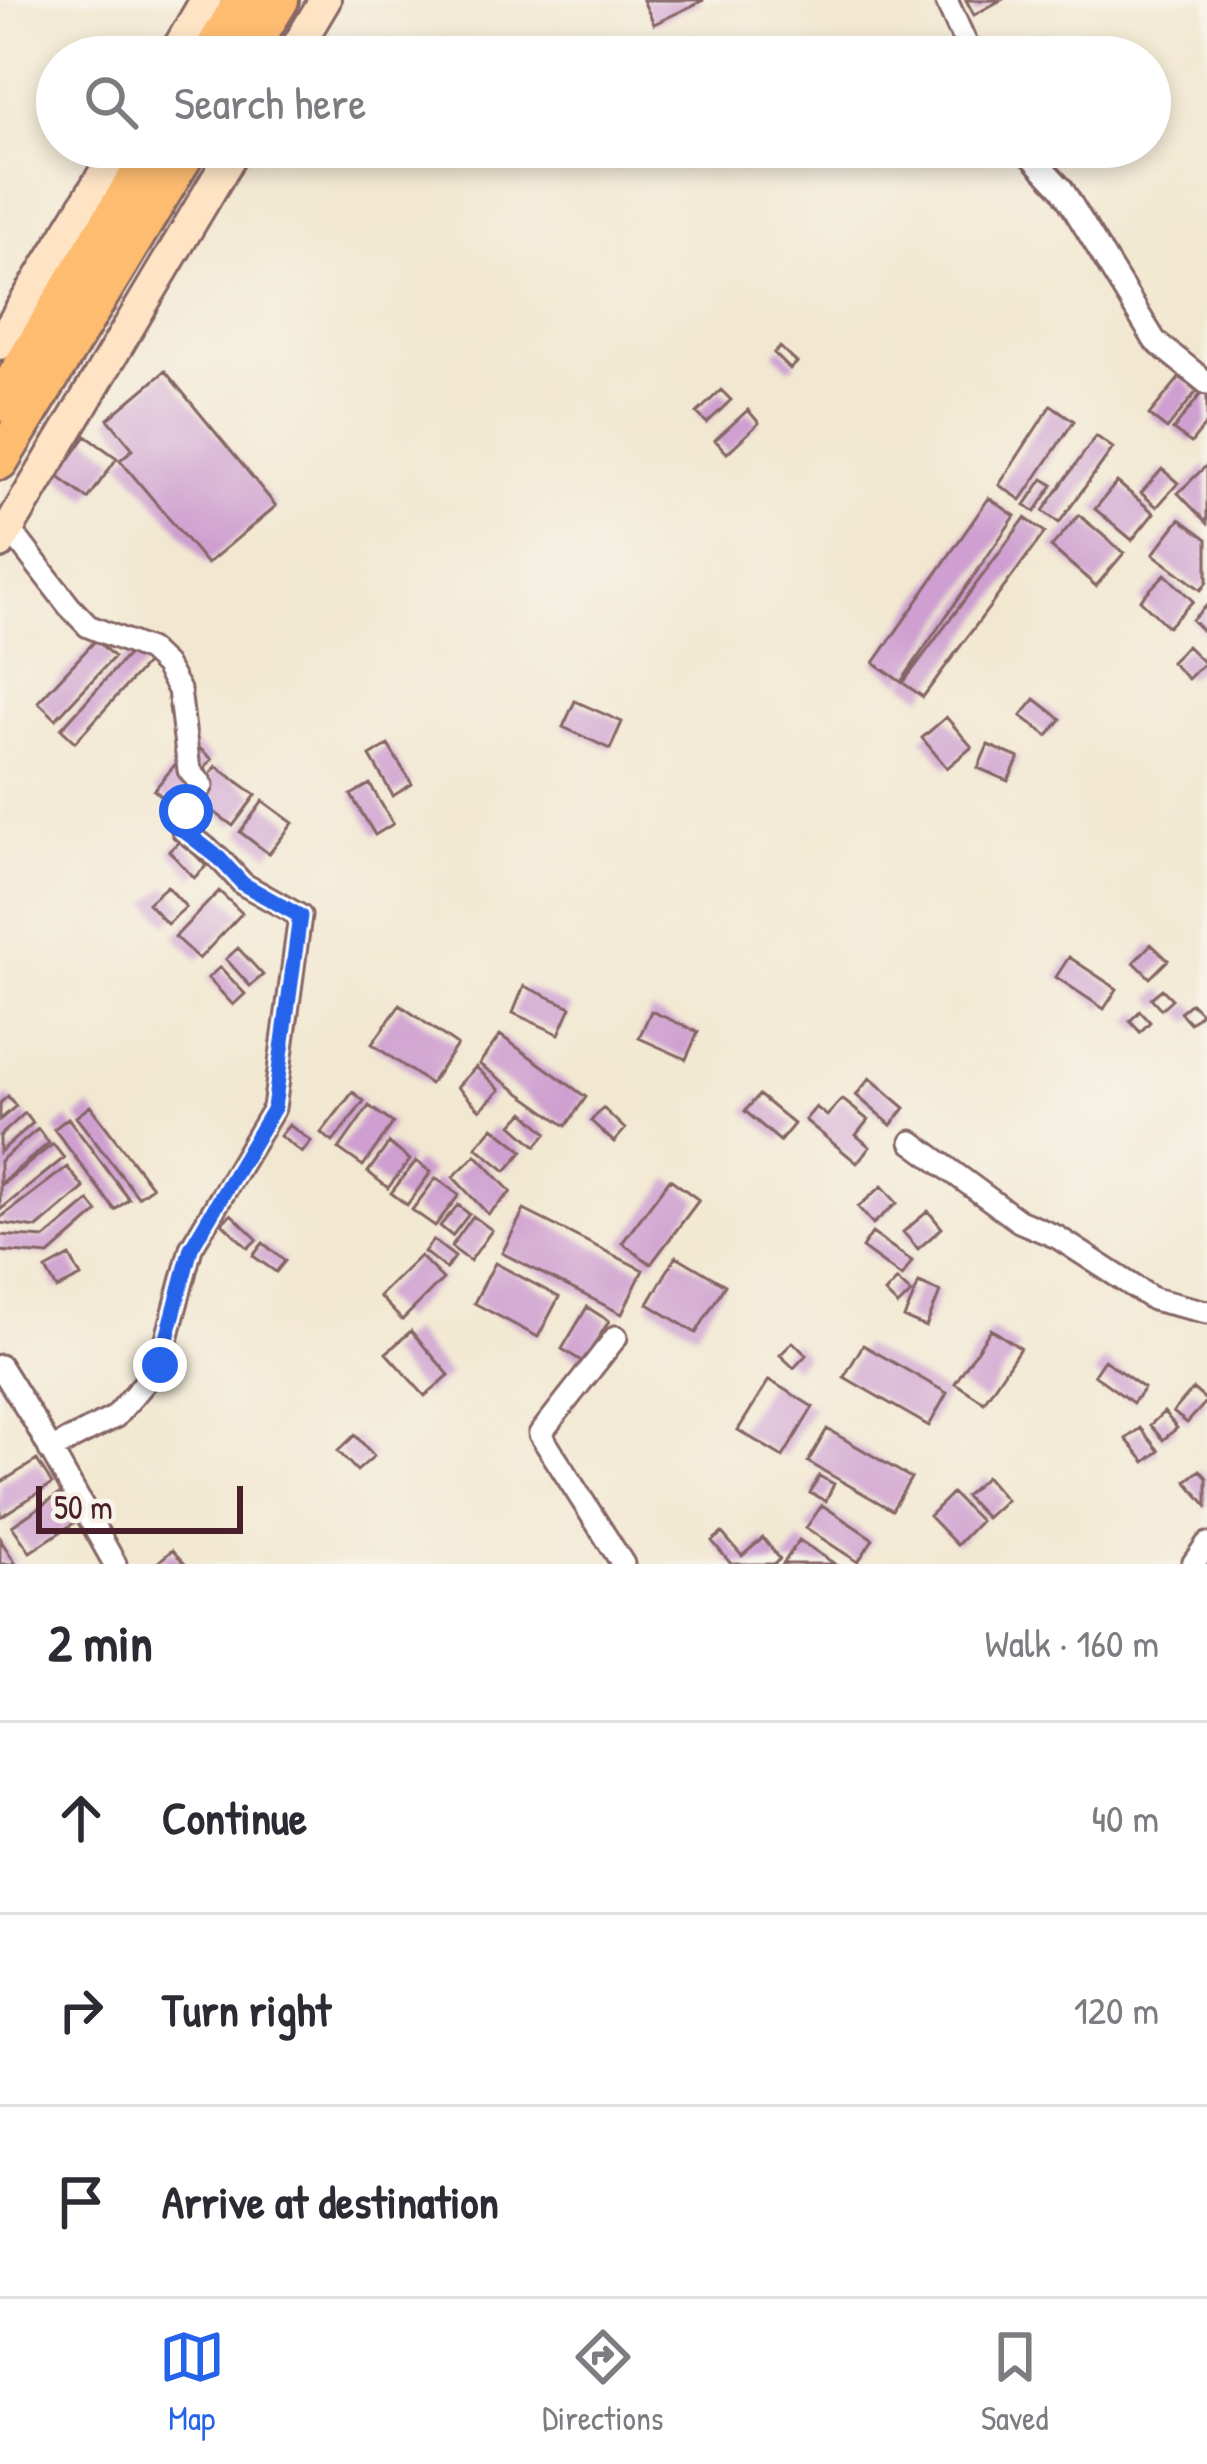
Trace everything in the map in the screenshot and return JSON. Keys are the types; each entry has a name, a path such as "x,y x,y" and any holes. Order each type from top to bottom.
{"highway":[{"path":"222,36 243,0"},
{"path":"258,36 280,0"},
{"path":"0,403 142,168"},
{"path":"0,461 177,168"}],"main road":[{"path":"185,36 206,0"},
{"path":"304,36 325,0"},
{"path":"0,344 107,168"},
{"path":"5,536 224,168"}],"street":[{"path":"946,0 962,36"},
{"path":"1042,168 1062,189 1155,341 1207,383"},
{"path":"5,536 88,626 149,650 165,665 179,689 189,770 202,785 181,820 183,830 243,884 300,916 274,1108 191,1248 160,1365 115,1417 50,1450"},
{"path":"912,1142 1019,1221 1058,1237 1153,1299 1207,1312"},
{"path":"616,1337 540,1434 623,1564"},
{"path":"0,1366 115,1564"},
{"path":"1193,1564 1207,1544"}],"building":[{"path":"643,0 704,0 654,24"},
{"path":"966,0 1001,0 974,15"},
{"path":"780,347 797,363 790,369 774,353"},
{"path":"165,371 276,506 207,564 120,460 133,449 108,419"},
{"path":"1180,377 1197,391 1167,429 1149,415"},
{"path":"721,390 731,400 707,423 697,413"},
{"path":"1203,391 1207,423 1191,443 1173,430"},
{"path":"1051,405 1074,421 1021,500 999,485"},
{"path":"748,410 759,423 727,453 715,440"},
{"path":"86,436 117,458 88,499 57,476"},
{"path":"1096,436 1113,448 1059,523 1043,511"},
{"path":"1207,465 1207,523 1178,493"},
{"path":"1162,469 1178,483 1157,507 1141,493"},
{"path":"1043,479 1053,485 1035,512 1025,505"},
{"path":"1117,482 1154,513 1132,540 1095,509"},
{"path":"989,498 1015,516 901,682 874,663"},
{"path":"1079,515 1124,553 1096,586 1051,547"},
{"path":"1025,518 1045,532 923,697 903,683"},
{"path":"1180,519 1207,539 1207,582 1201,590 1153,554"},
{"path":"1165,574 1193,601 1168,627 1140,600"},
{"path":"1207,605 1207,635 1192,620"},
{"path":"96,640 114,657 56,719 38,702"},
{"path":"1187,646 1204,663 1188,679 1171,662"},
{"path":"133,649 148,662 75,742 61,729"},
{"path":"1035,699 1061,719 1048,736 1021,716"},
{"path":"575,701 622,722 610,749 563,727"},
{"path":"946,717 972,747 947,768 922,738"},
{"path":"193,743 212,759 173,806 154,790"},
{"path":"388,745 412,784 393,796 370,756"},
{"path":"988,745 1019,758 1008,781 978,768"},
{"path":"216,766 256,795 233,826 194,797"},
{"path":"370,784 393,824 375,835 351,795"},
{"path":"263,801 293,823 269,854 240,832"},
{"path":"181,840 206,866 194,878 169,851"},
{"path":"167,886 186,907 167,924 148,903"},
{"path":"219,891 242,913 199,959 175,937"},
{"path":"1151,944 1168,960 1150,978 1134,962"},
{"path":"238,948 263,975 250,986 226,959"},
{"path":"1069,957 1117,989 1104,1009 1056,977"},
{"path":"220,967 245,994 233,1005 208,978"},
{"path":"524,986 571,1007 559,1034 513,1013"},
{"path":"1162,989 1172,999 1161,1009 1151,998"},
{"path":"1191,1003 1201,1013 1190,1023 1180,1012"},
{"path":"400,1005 457,1045 430,1084 372,1044"},
{"path":"651,1011 698,1032 686,1059 639,1038"},
{"path":"1140,1011 1150,1022 1140,1032 1130,1021"},
{"path":"500,1035 586,1097 566,1126 479,1064"},
{"path":"476,1067 500,1090 480,1110 457,1087"},
{"path":"870,1078 905,1108 891,1125 856,1095"},
{"path":"353,1092 364,1101 333,1142 321,1133"},
{"path":"759,1095 794,1124 780,1141 745,1111"},
{"path":"8,1096 16,1106 0,1120 0,1103"},
{"path":"842,1099 868,1120 856,1135 870,1147 857,1163 805,1120 816,1107 827,1116"},
{"path":"90,1106 152,1187 138,1197 76,1117"},
{"path":"369,1106 393,1123 363,1166 339,1149"},
{"path":"603,1108 625,1129 614,1142 591,1121"},
{"path":"524,1112 547,1133 536,1146 512,1125"},
{"path":"25,1113 33,1123 0,1152 0,1136"},
{"path":"68,1118 129,1199 115,1210 54,1129"},
{"path":"289,1125 311,1141 302,1153 280,1136"},
{"path":"493,1127 523,1151 506,1171 476,1147"},
{"path":"38,1129 49,1143 0,1184 0,1161"},
{"path":"389,1143 410,1160 388,1188 368,1172"},
{"path":"53,1144 64,1158 0,1210 0,1186"},
{"path":"476,1155 511,1192 488,1214 453,1177"},
{"path":"416,1161 431,1172 407,1205 391,1193"},
{"path":"67,1167 84,1188 37,1228 0,1223 0,1218"},
{"path":"436,1178 459,1195 435,1226 412,1210"},
{"path":"670,1179 699,1200 651,1264 622,1243"},
{"path":"882,1186 897,1203 873,1224 858,1207"},
{"path":"89,1201 98,1212 49,1255 0,1251 0,1235 45,1238"},
{"path":"458,1205 469,1214 452,1236 440,1226"},
{"path":"524,1210 643,1270 622,1314 502,1253"},
{"path":"928,1211 942,1228 918,1249 903,1232"},
{"path":"231,1214 257,1239 248,1248 222,1223"},
{"path":"473,1216 492,1230 470,1261 451,1247"},
{"path":"872,1233 912,1261 902,1277 862,1248"},
{"path":"433,1240 455,1257 446,1269 424,1252"},
{"path":"263,1243 285,1261 276,1272 253,1256"},
{"path":"70,1256 81,1277 57,1289 46,1269"},
{"path":"420,1256 443,1279 402,1320 379,1296"},
{"path":"676,1256 725,1285 696,1333 648,1304"},
{"path":"495,1263 559,1297 538,1337 474,1303"},
{"path":"897,1280 911,1293 898,1306 885,1293"},
{"path":"919,1283 940,1292 926,1327 904,1318"},
{"path":"587,1307 609,1321 583,1362 562,1349"},
{"path":"991,1329 1020,1348 984,1402 955,1383"},
{"path":"411,1331 449,1375 425,1396 386,1353"},
{"path":"793,1342 806,1355 794,1368 780,1355"},
{"path":"863,1345 947,1393 929,1426 844,1377"},
{"path":"1104,1360 1144,1388 1133,1403 1094,1375"},
{"path":"769,1380 813,1407 783,1457 738,1430"},
{"path":"1193,1389 1207,1401 1187,1423 1173,1412"},
{"path":"1164,1412 1177,1428 1163,1440 1150,1425"},
{"path":"1140,1428 1159,1451 1145,1462 1126,1439"},
{"path":"827,1429 911,1478 892,1510 808,1462"},
{"path":"355,1435 374,1456 357,1471 338,1451"},
{"path":"37,1460 52,1484 0,1517 0,1483"},
{"path":"1200,1470 1207,1478 1207,1506 1186,1481"},
{"path":"819,1476 834,1484 826,1501 810,1493"},
{"path":"986,1477 1006,1500 986,1518 965,1496"},
{"path":"952,1493 980,1521 957,1545 929,1516"},
{"path":"59,1494 77,1521 30,1552 12,1526"},
{"path":"822,1505 873,1539 858,1562 806,1528"},
{"path":"722,1533 742,1556 763,1538 780,1559 774,1564 731,1564 712,1541"},
{"path":"0,1539 16,1564 0,1564"},
{"path":"799,1540 835,1564 783,1564"},
{"path":"172,1550 185,1564 156,1564"}],"route":[{"path":"160,1365 191,1248 274,1108 300,916 243,884 183,830 186,811"}]}
